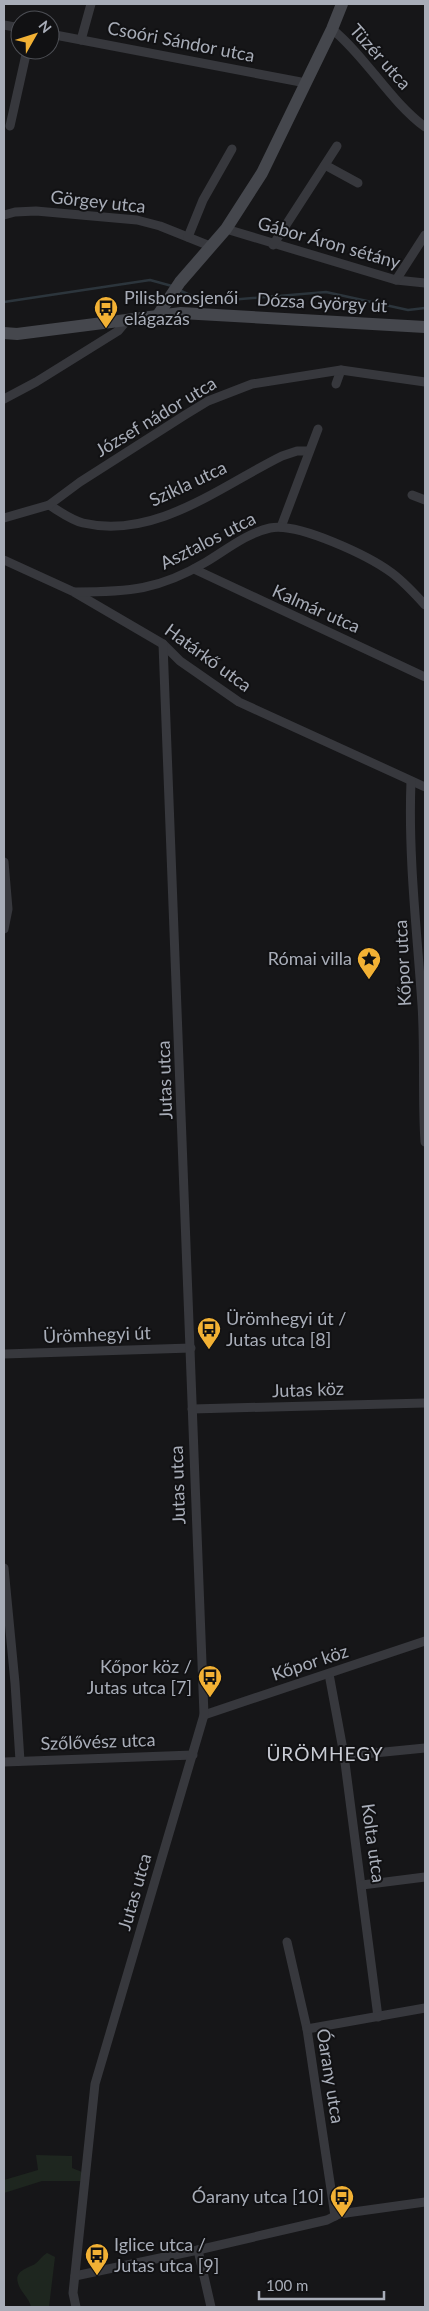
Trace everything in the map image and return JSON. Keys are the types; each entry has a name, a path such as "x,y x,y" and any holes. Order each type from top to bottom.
{"main road":[{"path":"158,315 180,282 226,229 262,173 332,29 342,4"},
{"name":"Dózsa György út","path":"4,333 17,334 182,313 425,327"}],"street":[{"path":"81,40 91,4"},
{"name":"Tüzér utca","path":"332,29 352,45 414,119 425,127"},
{"name":"Csoóri Sándor utca","path":"60,36 306,83"},
{"path":"10,126 25,60"},
{"path":"273,245 337,146"},
{"path":"188,237 204,200 232,149"},
{"path":"326,165 358,184"},
{"name":"Görgey utca","path":"4,215 15,212 36,211 119,217 160,226 210,246"},
{"name":"Gábor Áron sétány","path":"226,229 273,245 396,280 425,283"},
{"path":"396,280 425,236"},
{"path":"4,399 36,382 118,331 128,319"},
{"path":"336,384 341,370"},
{"name":"József nádor utca","path":"4,518 49,505 137,445 208,402 252,384 341,370 425,382"},
{"path":"281,527 318,429"},
{"name":"Szikla utca","path":"49,505 82,523 121,525 143,522 174,513 282,456 297,451 309,451"},
{"path":"412,495 425,500"},
{"name":"Asztalos utca","path":"74,592 141,590 194,569 260,531 281,527 319,536 365,557 393,573 425,604"},
{"name":"Határkő utca","path":"4,560 74,592 163,644 180,661 239,702 425,787"},
{"name":"Kalmár utca","path":"194,569 425,677"},
{"name":"Jutas utca","path":"76,2307 73,2292 95,2084 204,1715 163,644"},
{"name":"Kőpor utca","path":"411,782 409,828 422,1005 422,1090 425,1142"},
{"path":"4,862 8,909 4,929"},
{"name":"Ürömhegyi út","path":"4,1354 191,1348"},
{"name":"Jutas köz","path":"192,1409 425,1403"},
{"path":"4,1568 16,1682 20,1761"},
{"name":"Kőpor köz","path":"204,1715 425,1641"},
{"name":"Kolta utca","path":"329,1674 344,1756 378,2017"},
{"path":"344,1756 425,1748"},
{"name":"Szőlővész utca","path":"4,1762 193,1755"},
{"path":"362,1885 425,1877"},
{"name":"Óarany utca","path":"287,1942 307,2030 335,2216"},
{"path":"307,2030 425,2008"},
{"path":"75,2276 198,2250 327,2220 335,2216 425,2202"},
{"path":"198,2250 211,2307"}],"shaded area":[{"path":"36,2155 72,2156 72,2168 82,2172 82,2181 42,2181 4,2193 4,2180 38,2170"},
{"path":"47,2253 55,2257 49,2307 31,2307 17,2279 22,2270 35,2264"}],"waterway":[{"path":"4,302 150,280 172,286"},
{"path":"179,290 205,302 326,292 408,310 425,308"}],"place":[{"name":"Pilisborosjenői elágazás","path":"106,329"},
{"name":"Római villa","path":"369,980"},
{"name":"Ürömhegyi út / Jutas utca [8]","path":"209,1350"},
{"name":"Kőpor köz / Jutas utca [7]","path":"210,1698"},
{"name":"Óarany utca [10]","path":"342,2218"},
{"name":"Iglice utca / Jutas utca [9]","path":"97,2276"}],"district":[{"name":"ÜRÖMHEGY","path":"325,1754"}]}
